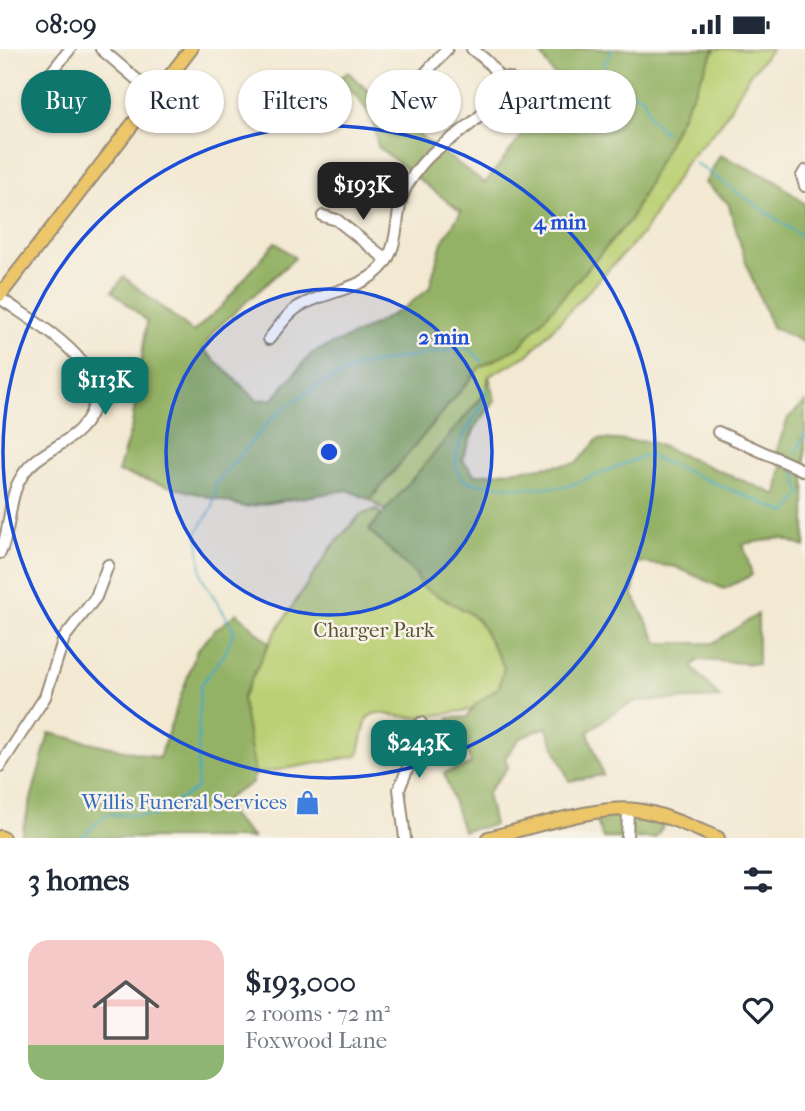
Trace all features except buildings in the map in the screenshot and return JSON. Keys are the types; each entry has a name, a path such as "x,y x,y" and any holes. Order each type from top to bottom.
{"main road":[{"path":"175,70 191,49"},
{"path":"0,297 126,133"},
{"path":"488,838 589,814 628,809 674,819 718,838"}],"street":[{"path":"53,70 70,49"},
{"path":"102,49 126,70"},
{"path":"428,70 447,49"},
{"path":"269,339 297,308 373,275 387,260 393,248 401,200 407,185 427,158 478,118 497,90 497,77 492,67 472,49"},
{"path":"805,171 802,176 805,186"},
{"path":"323,216 337,221 387,260"},
{"path":"0,297 75,352 90,374 94,384 94,396 91,409 81,428 32,462 20,478 12,498 7,535 0,553"},
{"path":"718,432 805,471"},
{"path":"0,766 45,697 64,638 96,597 108,565"},
{"path":"405,838 399,789 417,746 421,723"},
{"path":"627,838 628,809"}],"green space":[{"path":"538,49 715,49 630,220 519,347 480,367 370,500 348,490 245,507 118,472 132,425 147,321 112,291 124,277 193,332 221,307 275,242 295,258 215,330 203,349 257,400 273,399 312,353 361,332 405,307 429,289 442,242 461,212 378,147 375,133 416,133 485,183 524,133 636,133 636,70 551,70"},
{"path":"715,49 772,49 750,74 721,124 687,161 644,232 528,355 489,376 486,392 387,512 370,500 480,367 519,347 630,220"},
{"path":"352,76 366,89 366,109 352,91"},
{"path":"720,155 776,181 805,204 805,343 772,327 748,269 728,203 705,183"},
{"path":"489,376 495,400 475,428 462,459 475,475 577,463 598,439 651,442 777,495 782,465 805,476 805,547 782,538 743,544 752,575 724,589 676,567 637,562 633,595 658,643 713,643 758,614 758,664 698,660 692,667 720,698 636,701 612,713 588,732 603,775 569,781 546,727 520,738 505,758 508,767 487,793 494,825 463,831 444,773 471,764 466,748 448,718 467,717 475,705 499,687 504,667 479,621 422,587 416,575 369,530 486,392"},
{"path":"805,402 805,465 776,452 788,418"},
{"name":"Charger Park","path":"377,510 466,611 479,621 514,681 477,709 416,718 376,713 367,718 358,756 255,774 242,698 273,636 331,548 360,515"},
{"path":"237,613 269,643 242,698 255,774 252,783 227,798 232,817 253,838 21,836 49,733 159,758 197,650 214,631"},
{"path":"642,808 668,819 655,838 603,838 595,817"}],"waterway":[{"path":"613,49 604,64 611,83 643,97 650,118 665,133"},
{"path":"695,163 805,239"},
{"path":"81,838 106,814 155,816 197,788 200,686 226,652 234,629 202,578 197,532 213,507 216,483 272,418 307,392 358,366 461,348 470,349 482,361"},
{"path":"486,386 485,401 462,438 456,455 456,469 462,478 472,483 525,488 566,487 647,455 787,513 801,494 795,472"},
{"path":"796,453 805,433"}],"place":[{"name":"Willis Funeral Services","path":"307,802"}]}
